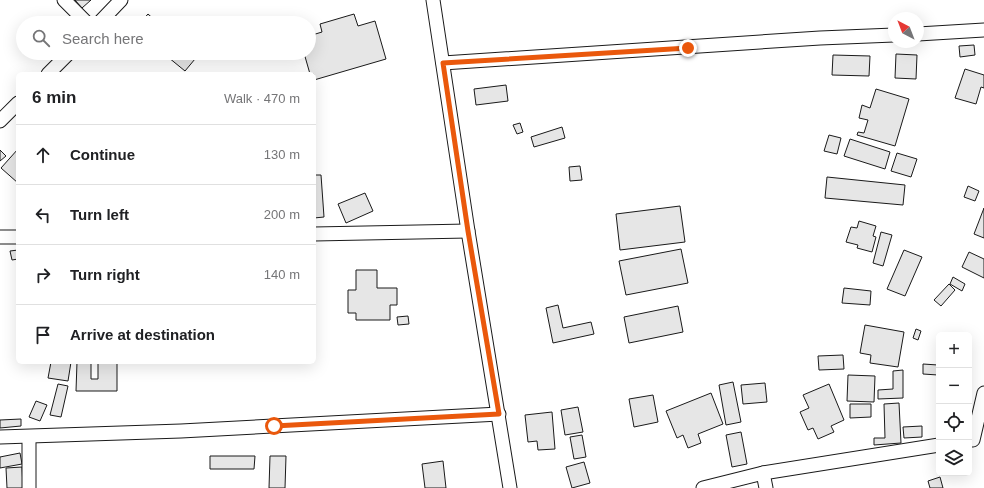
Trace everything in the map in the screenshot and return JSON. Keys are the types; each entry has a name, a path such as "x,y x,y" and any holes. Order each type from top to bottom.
{"street":[{"path":"64,0 80,16"},
{"path":"106,16 121,0"},
{"path":"433,0 468,231 510,488"},
{"path":"924,34 984,30"},
{"path":"443,63 820,38 888,35"},
{"path":"50,72 62,60"},
{"path":"0,121 16,105"},
{"path":"316,234 468,231"},
{"path":"0,237 16,237"},
{"path":"975,440 984,393"},
{"path":"0,437 29,437 499,414"},
{"path":"29,437 29,488"},
{"path":"703,488 763,473 936,445"},
{"path":"763,473 766,488"}],"building":[{"path":"75,0 91,0 82,8"},
{"path":"354,14 358,26 375,21 386,59 316,79 316,72 309,72 306,60 316,60 316,34 322,32 320,24"},
{"path":"974,45 975,55 960,57 959,46"},
{"path":"896,54 917,55 916,79 895,78"},
{"path":"833,55 870,56 869,76 832,75"},
{"path":"172,60 194,60 185,71"},
{"path":"965,69 984,75 984,88 981,87 976,104 955,98"},
{"path":"506,85 508,101 476,105 474,89"},
{"path":"876,89 909,99 895,146 857,135 858,132 864,133 868,120 859,118 862,105 870,108"},
{"path":"520,123 523,132 517,134 513,125"},
{"path":"562,127 565,138 534,147 531,137"},
{"path":"829,135 841,138 837,154 824,151"},
{"path":"850,139 890,152 885,169 844,156"},
{"path":"0,150 6,156 0,161"},
{"path":"16,151 16,181 1,168"},
{"path":"897,153 917,159 911,177 891,171"},
{"path":"580,166 582,180 570,181 569,167"},
{"path":"316,175 321,175 324,217 316,218"},
{"path":"827,177 905,185 903,205 825,198"},
{"path":"968,186 979,191 975,201 964,197"},
{"path":"365,193 373,211 346,223 338,204"},
{"path":"680,206 685,242 620,250 616,214"},
{"path":"984,208 984,238 974,234"},
{"path":"859,221 876,226 873,236 876,237 872,252 857,248 858,245 846,242 851,227 857,228"},
{"path":"881,232 892,235 883,266 873,263"},
{"path":"681,249 688,283 626,295 619,261"},
{"path":"16,250 16,259 12,260 10,251"},
{"path":"904,250 922,257 905,296 887,289"},
{"path":"969,252 984,259 984,278 962,267"},
{"path":"356,270 377,270 377,288 397,288 397,305 390,305 390,320 356,320 356,313 348,313 348,290 356,290"},
{"path":"953,277 965,284 962,291 950,284"},
{"path":"949,284 955,290 941,306 934,300"},
{"path":"844,288 871,291 870,305 842,303"},
{"path":"558,305 563,328 591,322 594,334 553,343 546,308"},
{"path":"678,306 683,332 629,343 624,317"},
{"path":"408,316 409,324 398,325 397,317"},
{"path":"865,325 904,332 898,367 870,363 871,355 860,353"},
{"path":"916,329 921,331 918,340 913,338"},
{"path":"843,355 844,369 819,370 818,356"},
{"path":"51,364 71,364 68,381 48,378"},
{"path":"77,364 91,364 91,379 98,379 98,364 117,364 117,391 76,391"},
{"path":"923,364 936,365 936,375 923,374"},
{"path":"903,370 903,398 878,399 878,390 893,389 893,371"},
{"path":"848,375 875,376 874,402 847,401"},
{"path":"733,382 741,422 726,425 719,385"},
{"path":"765,383 767,402 743,404 741,385"},
{"path":"58,384 68,386 61,417 50,415"},
{"path":"829,384 844,420 831,426 834,432 818,439 813,428 808,430 800,412 809,408 803,395"},
{"path":"711,393 723,424 698,434 701,443 688,448 683,435 677,438 666,411"},
{"path":"653,395 658,422 634,427 629,399"},
{"path":"36,401 47,405 40,421 29,417"},
{"path":"899,403 901,443 874,445 874,438 885,438 884,404"},
{"path":"850,404 871,404 871,417 850,418"},
{"path":"578,407 583,432 565,435 561,410"},
{"path":"552,412 555,449 538,450 537,441 528,442 525,415"},
{"path":"21,419 21,426 0,428 0,420"},
{"path":"922,426 922,437 904,438 903,427"},
{"path":"741,432 747,464 732,467 726,435"},
{"path":"582,435 586,457 574,459 570,437"},
{"path":"20,453 22,464 0,468 0,457"},
{"path":"210,456 255,456 254,469 210,469"},
{"path":"270,456 286,456 285,488 269,488"},
{"path":"443,461 446,488 425,488 422,464"},
{"path":"584,462 590,483 572,488 566,467"},
{"path":"22,467 23,488 7,488 6,468"},
{"path":"940,477 943,488 930,488 928,481"}],"route":[{"path":"274,426 499,414 468,231 443,63 688,48"}]}
